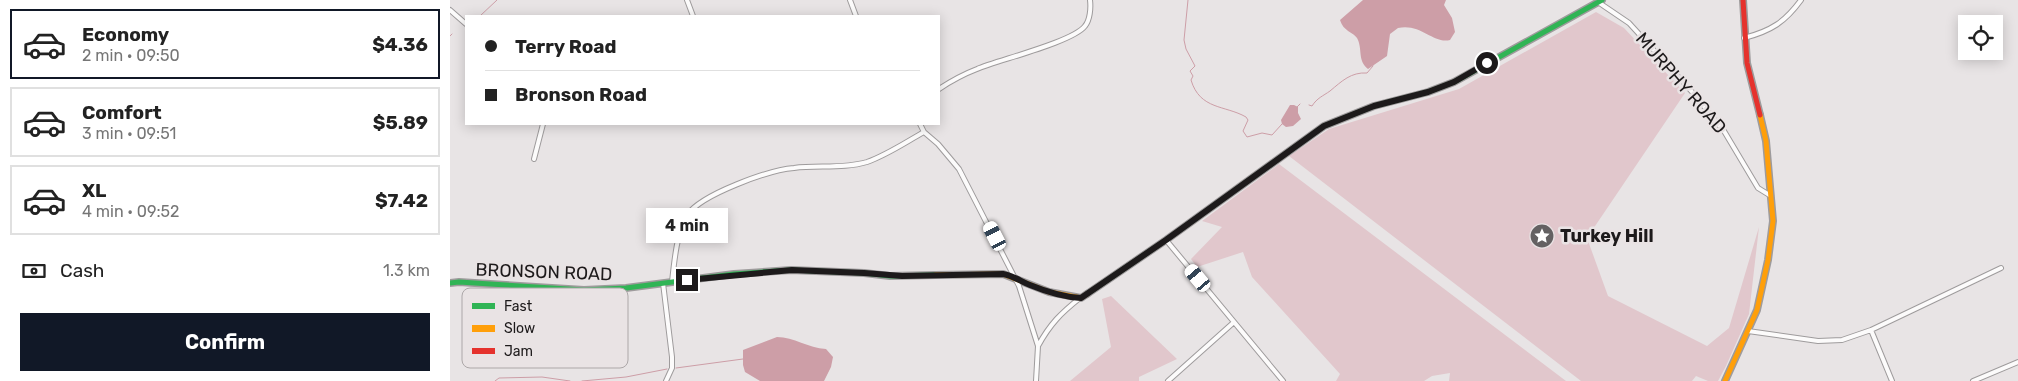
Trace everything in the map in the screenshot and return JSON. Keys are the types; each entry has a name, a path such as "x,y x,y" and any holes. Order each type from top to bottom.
{"street":[{"path":"687,0 693,15"},
{"path":"850,0 856,15"},
{"path":"940,88 977,68 1076,33 1085,26 1089,16 1090,0"},
{"path":"1725,381 1757,310 1768,260 1773,221 1766,141 1753,91 1744,38 1742,0"},
{"path":"1744,38 1758,34 1782,22 1801,0"},
{"path":"1038,346 1048,327 1081,298 1166,240 1324,126 1374,106 1428,92 1454,82 1600,1"},
{"name":"MURPHY ROAD","path":"1600,1 1629,23 1694,94 1724,131 1758,188 1771,196"},
{"path":"450,10 465,23"},
{"path":"534,159 543,125"},
{"path":"920,125 924,132 938,144 959,168 1020,286 1038,346 1036,381"},
{"path":"672,282 679,239 686,217 693,207 704,200 728,188 777,170 866,162 924,132"},
{"path":"1166,240 1283,381"},
{"path":"1748,331 1818,341 1842,340 1871,330 2001,268"},
{"name":"BRONSON ROAD","path":"626,288 792,270 890,276 958,274 1014,276 1027,284 1065,297 1081,298"},
{"name":"BRONSON ROAD","path":"450,283 553,288"},
{"path":"662,283 672,357 672,368 666,381"},
{"path":"1168,381 1233,323"},
{"path":"1871,330 1892,381"},
{"path":"1973,381 2018,362"}],"shaded area":[{"path":"1363,0 1446,0 1444,5 1452,18 1455,32 1450,40 1444,40 1413,28 1398,28 1390,34 1387,56 1368,69 1362,62 1357,38 1344,27 1340,20"},
{"path":"1596,12 1624,28 1685,93 1587,238 1608,296 1707,346 1729,328 1759,227 1749,314 1718,381 1708,381 1696,376 1692,381 1581,381 1289,156 1329,129 1459,89"},
{"path":"1290,105 1298,107 1301,119 1293,126 1286,127 1282,124 1281,120"},
{"path":"1279,164 1566,381 1449,381 1450,373 1432,376 1424,381 1336,381 1340,374 1252,277 1243,252 1197,267 1191,259 1222,227 1202,221"},
{"path":"1111,296 1177,359 1139,377 1139,381 1070,381 1111,347 1102,299"},
{"path":"777,337 826,349 833,357 831,367 824,381 760,381 745,372 743,350"}],"waterway":[{"path":"481,15 497,0"},
{"path":"1188,0 1184,40 1186,49 1195,66 1190,71 1193,76 1191,80 1200,97 1207,102 1246,117 1248,120 1243,131 1247,137 1262,133 1272,135 1282,124"},
{"path":"1309,105 1312,106 1318,99 1347,78 1356,74 1367,73 1373,66"},
{"path":"1297,107 1300,104"},
{"path":"676,368 743,359"},
{"path":"582,381 626,377 667,369"},
{"path":"495,381 499,378 542,377 570,381"}],"traffic: fast":[{"path":"1087,294 1166,240 1324,126 1374,106 1428,92 1454,82 1602,0"},
{"path":"626,288 734,274 791,270 890,276 935,275"},
{"path":"450,283 553,288"}],"traffic: slow":[{"path":"1725,381 1757,310 1768,260 1773,221 1766,141 1760,115"},
{"path":"935,275 1003,274 1049,292 1081,298 1087,294"}],"traffic: jam":[{"path":"1743,0 1747,63 1760,115"}],"place":[{"name":"Turkey Hill","path":"1542,236"}],"route":[{"path":"687,280 734,274 792,270 890,276 1003,274 1014,276 1027,284 1065,297 1081,298 1166,240 1324,126 1342,117 1374,106 1428,92 1454,82 1487,63"}]}
